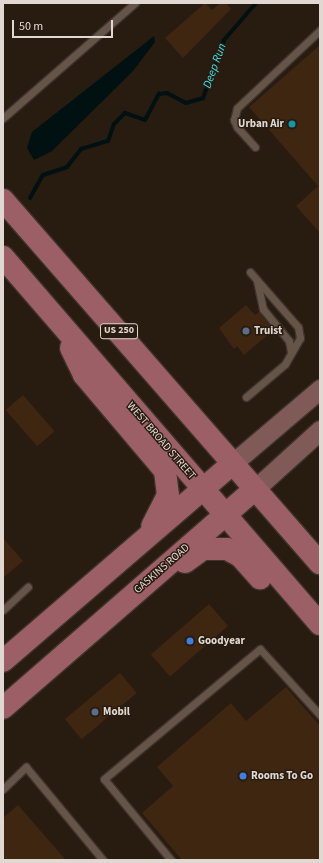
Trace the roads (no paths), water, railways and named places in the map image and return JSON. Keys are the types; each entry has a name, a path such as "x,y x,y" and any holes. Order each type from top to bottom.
{"main road":[{"name":"US 250","path":"3,200 320,564"},
{"name":"WEST BROAD STREET","path":"3,257 320,624"},
{"path":"61,325 84,375 165,471 167,499 146,537"},
{"path":"3,661 320,389"},
{"name":"GASKINS ROAD","path":"3,708 255,489 320,430"},
{"path":"102,622 133,607 197,552 218,547 240,556 268,586 320,628"}],"lane":[{"path":"3,118 135,3"},
{"path":"254,148 237,127 234,120 237,108 320,30"},
{"path":"246,397 284,364 300,338 298,327 250,272"},
{"path":"257,281 263,309 289,340 291,352"},
{"path":"3,610 28,587"},
{"path":"171,860 104,779 260,649 320,715"},
{"path":"3,789 26,767 103,860"}],"waterway":[{"name":"Deep Run","path":"30,198 43,175 67,167 81,149 108,141 114,124 125,113 145,120 159,94 167,93 186,103 203,98 224,40 256,3"}],"place":[{"name":"Urban Air","path":"292,124"},
{"name":"Truist","path":"246,331"},
{"name":"Goodyear","path":"190,641"},
{"name":"Mobil","path":"95,712"},
{"name":"Rooms To Go","path":"243,776"}]}
